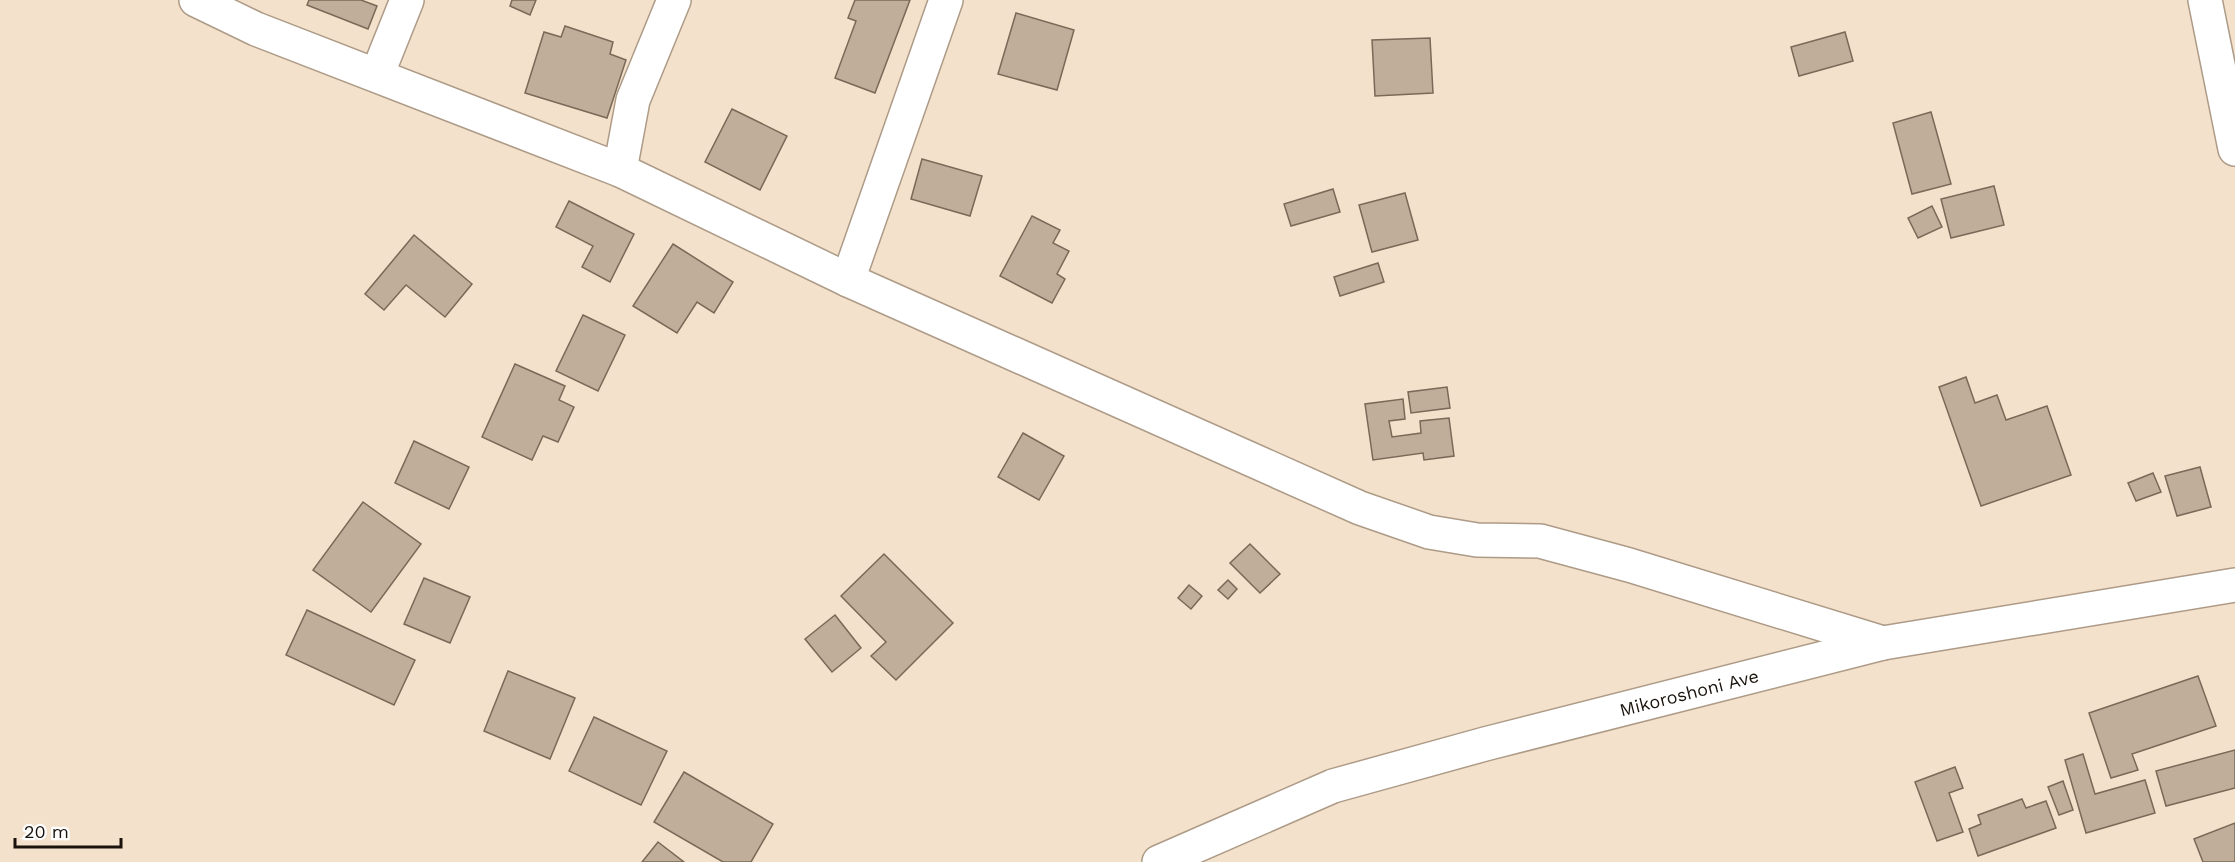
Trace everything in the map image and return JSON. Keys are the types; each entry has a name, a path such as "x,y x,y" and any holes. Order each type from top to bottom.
{"street":[{"path":"196,0 256,29 620,170 848,280 1360,508 1429,532 1477,540 1540,541 1629,565 1883,643"},
{"path":"377,75 407,0"},
{"path":"620,170 633,100 674,0"},
{"path":"848,280 946,0"},
{"path":"2205,0 2235,149"},
{"name":"Mikoroshoni Ave","path":"1159,862 1333,786 1883,643 2235,585"}],"building":[{"path":"309,0 361,0 377,6 368,29 307,5"},
{"path":"512,0 536,0 530,15 510,6"},
{"path":"855,0 910,0 875,93 835,78 856,21 848,18"},
{"path":"1016,13 1074,30 1057,90 998,74"},
{"path":"565,26 613,42 610,54 626,60 607,118 525,93 544,32 561,37"},
{"path":"1845,32 1853,61 1799,76 1791,47"},
{"path":"1430,38 1433,93 1375,96 1372,40"},
{"path":"732,109 787,136 760,190 705,162"},
{"path":"1931,112 1951,184 1912,194 1893,123"},
{"path":"922,159 982,176 970,216 911,199"},
{"path":"1994,186 2004,225 1951,238 1941,199"},
{"path":"1333,189 1340,212 1291,226 1284,204"},
{"path":"1405,193 1418,240 1372,252 1359,205"},
{"path":"569,201 634,234 610,282 582,267 593,246 556,227"},
{"path":"1932,206 1942,227 1918,238 1908,218"},
{"path":"1032,216 1060,230 1053,243 1069,251 1057,274 1065,279 1052,303 1000,276"},
{"path":"414,235 472,284 445,317 406,285 384,310 365,294"},
{"path":"673,244 733,282 714,313 697,302 677,333 633,306"},
{"path":"1378,263 1384,282 1340,296 1334,277"},
{"path":"583,315 625,335 598,391 556,371"},
{"path":"515,364 565,386 559,400 574,407 558,442 543,436 532,460 482,437"},
{"path":"1966,377 1975,403 1997,395 2006,420 2047,406 2071,475 1981,506 1939,387"},
{"path":"1447,387 1450,408 1411,413 1408,392"},
{"path":"1403,399 1405,419 1389,421 1392,437 1421,433 1420,421 1449,418 1454,456 1424,460 1423,453 1373,460 1365,404"},
{"path":"1023,433 1064,456 1039,500 998,477"},
{"path":"414,441 469,467 449,509 395,483"},
{"path":"2200,467 2211,507 2177,516 2165,476"},
{"path":"2153,473 2161,492 2136,501 2128,483"},
{"path":"363,502 421,544 371,612 313,570"},
{"path":"1250,544 1280,574 1260,593 1230,563"},
{"path":"884,554 953,623 896,680 871,656 886,642 841,596"},
{"path":"424,578 470,597 450,643 404,624"},
{"path":"1228,580 1237,589 1228,599 1218,590"},
{"path":"1189,585 1202,596 1191,609 1178,598"},
{"path":"307,610 415,660 394,705 286,655"},
{"path":"835,615 861,648 832,672 805,639"},
{"path":"508,671 575,698 550,759 484,731"},
{"path":"2198,676 2216,726 2132,754 2138,770 2111,778 2089,713"},
{"path":"594,717 667,751 641,805 569,771"},
{"path":"2235,750 2235,788 2166,806 2156,771"},
{"path":"2083,754 2095,794 2145,780 2155,813 2086,833 2065,760"},
{"path":"1955,767 1963,788 1949,793 1963,832 1937,841 1915,782"},
{"path":"684,772 773,824 751,862 723,862 654,822"},
{"path":"2063,781 2073,810 2059,815 2048,787"},
{"path":"2022,799 2026,808 2046,801 2056,828 1978,856 1969,829 1981,824 1978,815"},
{"path":"2235,823 2235,862 2203,862 2194,839"},
{"path":"658,842 684,862 642,862"}]}
